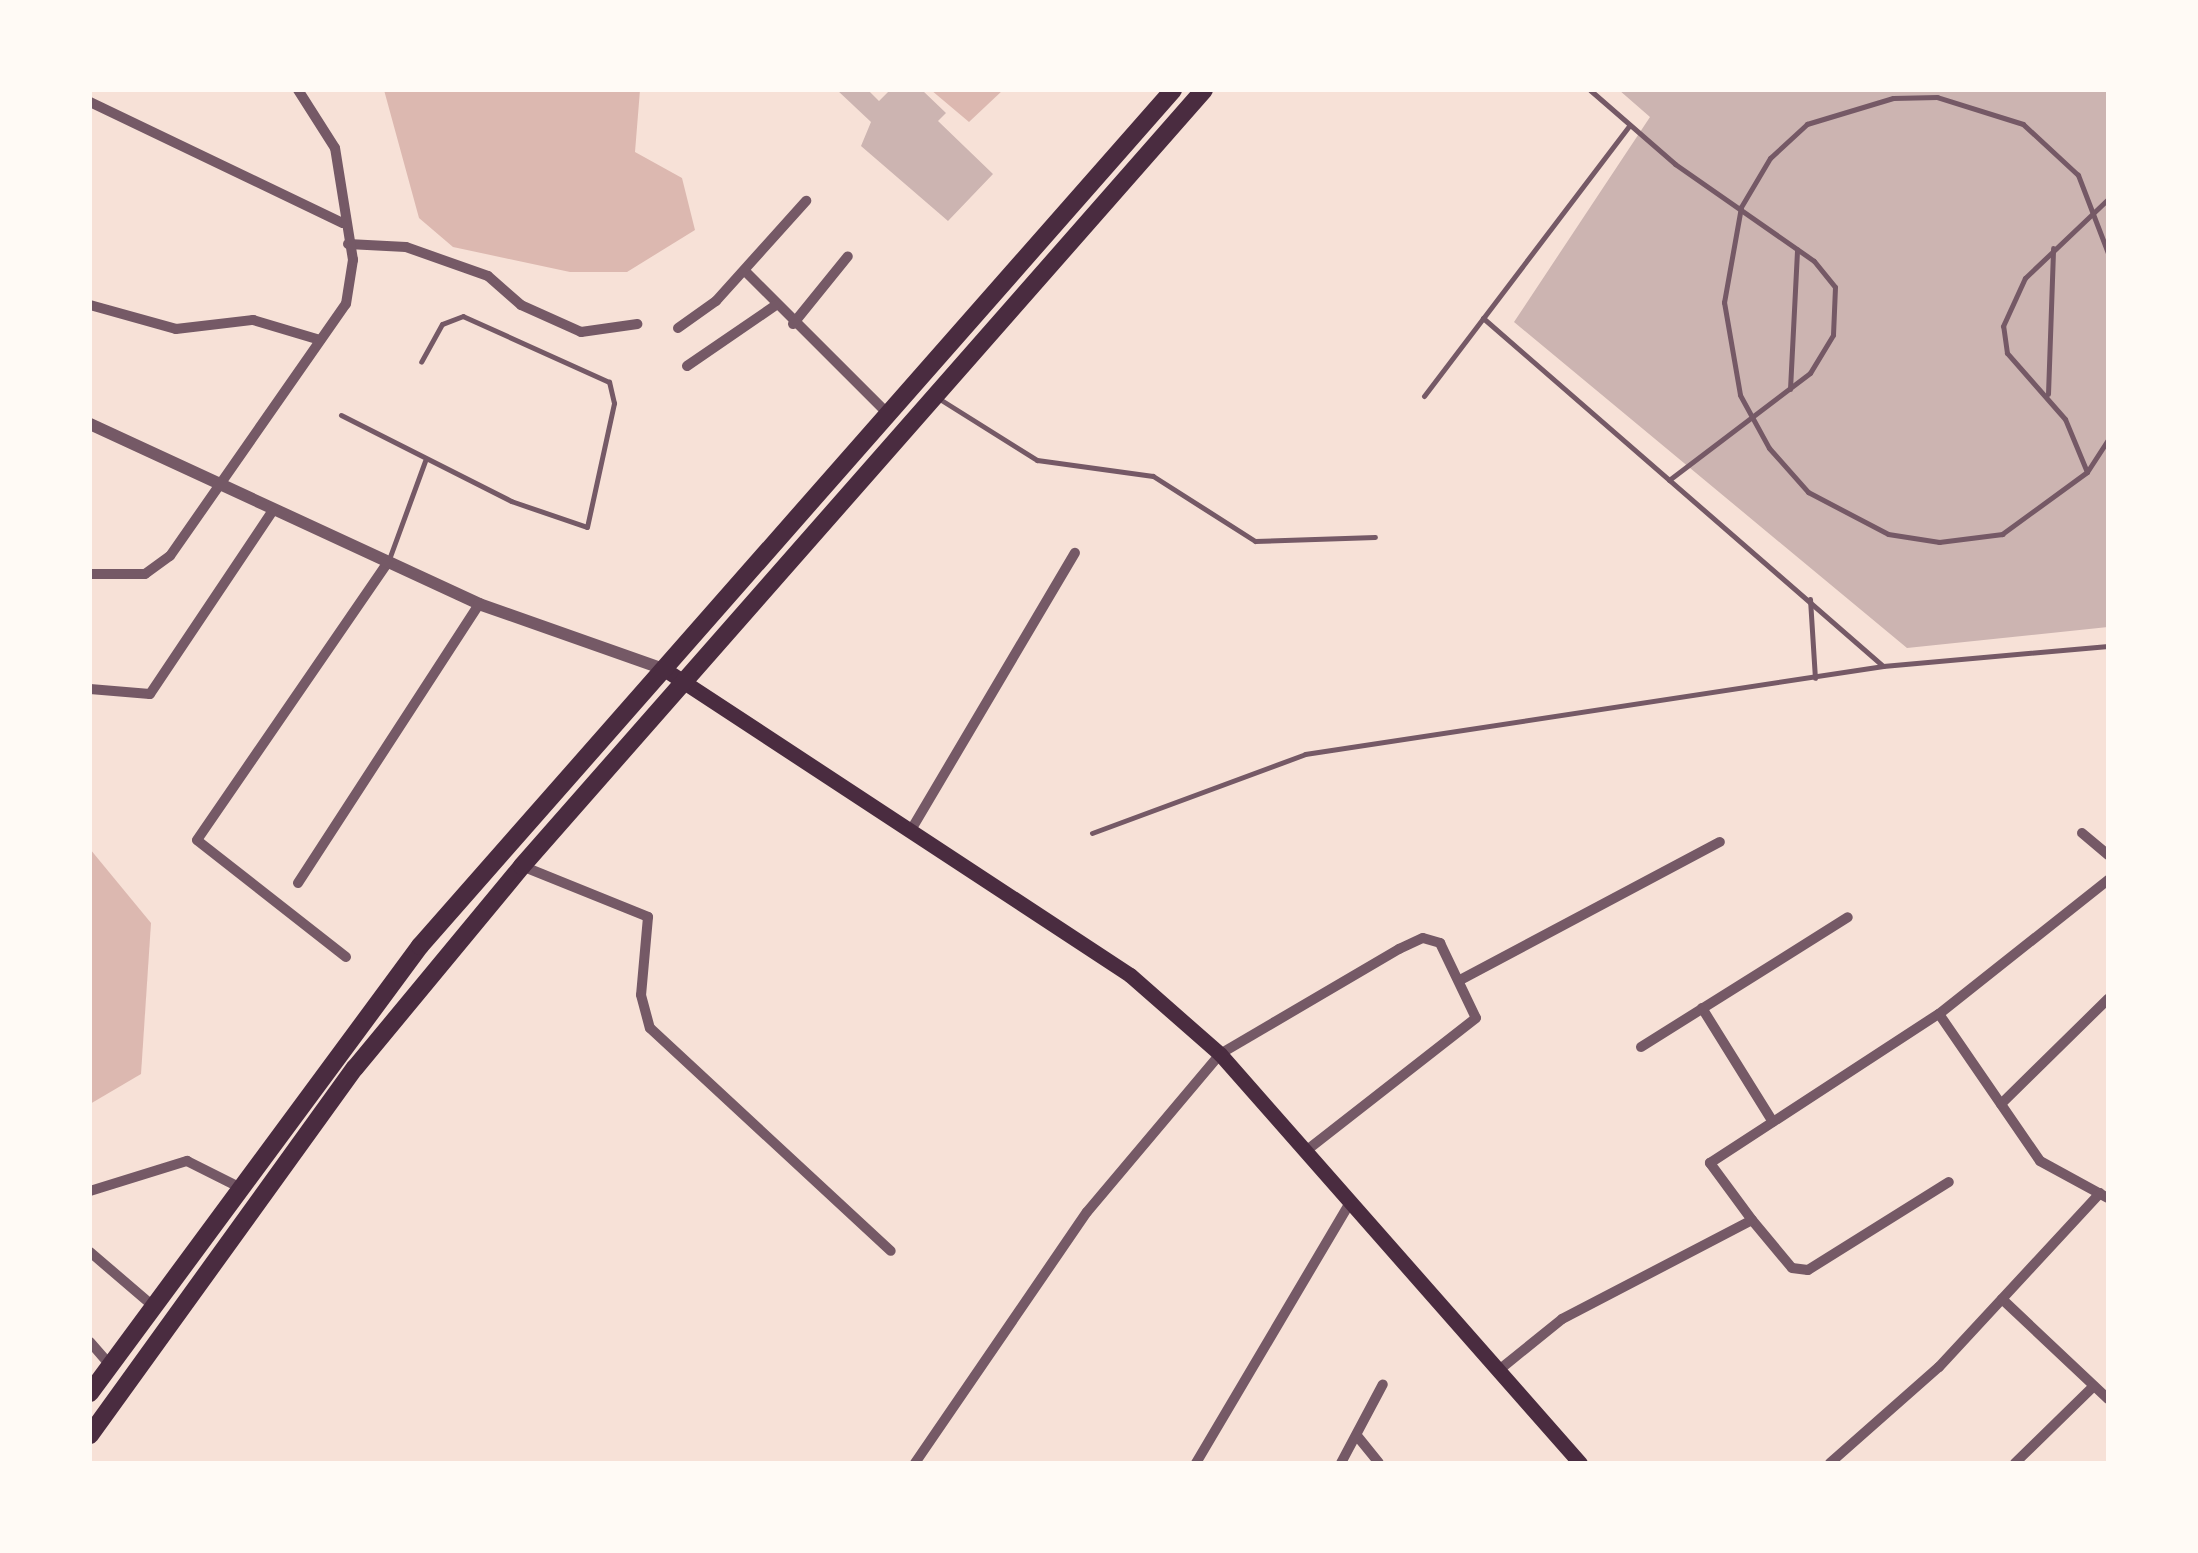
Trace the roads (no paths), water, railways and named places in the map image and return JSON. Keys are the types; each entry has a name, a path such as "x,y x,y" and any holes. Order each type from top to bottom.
{"highway":[{"path":"90,1435 356,1068 522,866 1204,90"},
{"path":"90,1393 420,946 1167,92"}],"main road":[{"path":"664,670 685,679 1130,975 1220,1054 1580,1463"}],"street":[{"path":"90,574 157,568 224,490 346,304 348,244 335,148 298,90"},
{"path":"90,102 343,223"},
{"path":"678,328 745,271 806,201"},
{"path":"348,244 406,248 488,276 521,305 581,332 638,324"},
{"path":"794,324 848,256"},
{"path":"745,271 888,414"},
{"path":"687,366 776,305"},
{"path":"90,306 176,329 253,320 320,340"},
{"path":"90,424 271,512 479,604 664,670"},
{"path":"90,689 150,694 271,512"},
{"path":"911,830 1075,553"},
{"path":"346,958 197,840 387,564"},
{"path":"298,883 479,604"},
{"path":"2082,833 2108,855"},
{"path":"1462,978 1720,842"},
{"path":"522,866 648,916 640,996 650,1028 891,1250"},
{"path":"1949,1182 1808,1270 1792,1268 1710,1163 1939,1014 2108,880"},
{"path":"1641,1047 1848,917"},
{"path":"915,1463 1087,1212 1220,1054 1423,938 1440,943 1477,1012 1470,1026 1306,1151"},
{"path":"2000,1104 2108,999"},
{"path":"1702,1008 1773,1122"},
{"path":"1830,1463 2104,1196 2040,1161 1939,1014"},
{"path":"90,1191 187,1161 239,1187"},
{"path":"1196,1463 1350,1202"},
{"path":"1500,1370 1562,1319 1752,1220"},
{"path":"90,1252 152,1306"},
{"path":"2002,1298 2108,1398"},
{"path":"90,1342 110,1365"},
{"path":"1341,1463 1383,1384"},
{"path":"2015,1463 2094,1386"},
{"path":"1358,1437 1378,1463"}],"lane":[{"path":"1590,90 1630,125 1828,274 1837,307 1826,354 1790,390 1670,480"},
{"path":"2108,253 2078,175 2024,124 1937,97 1893,98 1807,124 1770,158 1740,207 1724,302 1726,346 1750,419 1808,492 1888,534 1939,542 2002,534 2087,472 2108,440"},
{"path":"1424,396 1630,125"},
{"path":"2087,472 2048,397 2007,353 2002,326 2024,278 2093,207 2108,199"},
{"path":"1790,390 1798,248"},
{"path":"2048,397 2054,248"},
{"path":"341,416 425,461 580,529 592,517 614,402 594,370 463,316 442,324 421,362"},
{"path":"1484,318 1809,596 1883,666"},
{"path":"934,396 1037,460 1153,476 1255,541 1375,536"},
{"path":"387,564 425,461"},
{"path":"1809,596 1815,678"},
{"path":"1092,832 1305,754 1883,666 2108,646"}]}
